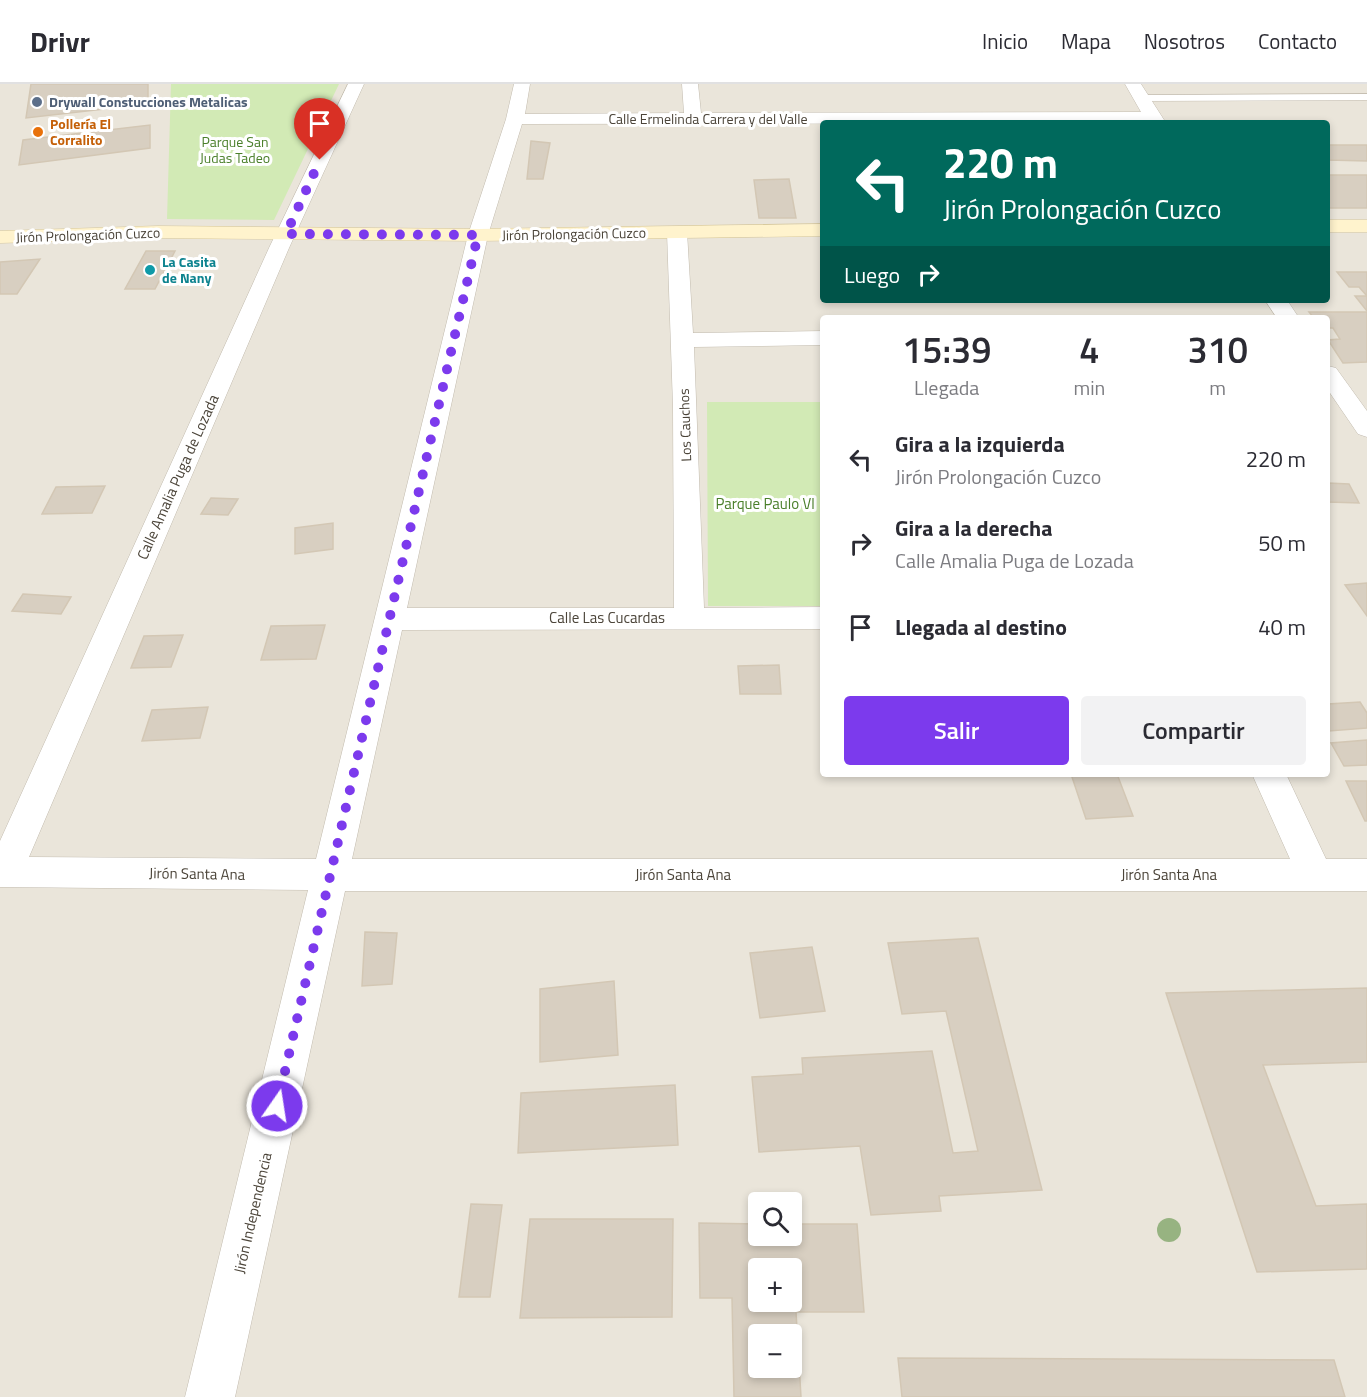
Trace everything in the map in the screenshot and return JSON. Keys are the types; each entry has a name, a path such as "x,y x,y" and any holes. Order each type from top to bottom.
{"street":[{"name":"Calle Amalia Puga de Lozada","path":"2,872 286,234 356,84"},
{"name":"Jirón Independencia","path":"210,1397 478,235 514,120 522,84"},
{"path":"690,84 693,119"},
{"path":"1138,91 1156,120"},
{"name":"Calle Ermelinda Carrera y del Valle","path":"514,120 1156,120"},
{"path":"1330,226 1367,226"},
{"name":"Jirón Prolongación Cuzco","path":"0,237 158,232 478,235 820,230"},
{"name":"Los Cauchos","path":"677,232 682,340 688,618"},
{"path":"682,340 820,339"},
{"path":"1330,376 1367,429"},
{"name":"Calle Las Cucardas","path":"390,619 820,618"},
{"path":"1270,777 1315,875"},
{"name":"Jirón Santa Ana","path":"2,872 331,875 1367,875"}],"lane":[{"path":"1138,91 1367,97"}],"shaded area":[{"path":"0,84 1367,84 1367,1397 0,1397"}],"green space":[{"name":"Parque San Judas Tadeo","path":"171,84 339,84 274,220 167,219"},
{"name":"Parque Paulo Vl","path":"707,402 820,402 820,606 708,606"}],"building":[{"path":"31,84 148,84 148,104 26,118"},
{"path":"150,125 150,148 19,165 23,140"},
{"path":"531,141 550,143 543,179 527,179"},
{"path":"1330,145 1367,145 1367,161 1330,160"},
{"path":"1330,175 1367,175 1367,208 1330,208"},
{"path":"789,179 796,218 759,218 754,180"},
{"name":"La Casita de Nany","path":"146,251 175,251 155,289 125,289"},
{"path":"40,259 17,294 0,294 0,262"},
{"path":"1337,272 1367,272 1367,296 1359,287 1349,287"},
{"path":"1355,296 1367,296 1367,311"},
{"path":"1309,312 1367,312 1367,362 1343,363 1330,343 1330,340 1340,339 1333,328 1330,328 1330,315 1312,315"},
{"path":"1330,483 1349,484 1359,503 1330,502"},
{"path":"105,486 92,513 42,514 56,487"},
{"path":"211,498 238,499 228,515 201,514"},
{"path":"333,523 333,549 295,554 295,528"},
{"path":"1367,583 1367,616 1345,585"},
{"path":"23,594 71,597 61,614 12,611"},
{"path":"325,625 316,659 261,660 271,626"},
{"path":"183,635 171,667 131,668 144,636"},
{"path":"779,665 781,694 740,694 738,666"},
{"path":"1360,702 1367,713 1367,728 1330,731 1330,704"},
{"path":"208,707 200,738 142,741 152,710"},
{"path":"1367,740 1367,765 1344,766 1331,743"},
{"path":"1072,777 1118,777 1133,816 1086,819"},
{"path":"1346,781 1367,781 1367,821 1365,821"},
{"path":"365,932 397,933 392,984 362,986"},
{"path":"978,938 1042,1190 939,1196 941,1211 871,1215 860,1146 759,1152 752,1077 803,1074 802,1058 932,1051 953,1153 978,1151 946,1011 902,1014 888,943"},
{"path":"812,947 825,1011 760,1018 750,953"},
{"path":"614,981 618,1055 540,1062 540,989"},
{"path":"1367,988 1367,1062 1263,1065 1316,1206 1367,1204 1367,1269 1257,1272 1166,993"},
{"path":"675,1085 678,1145 518,1153 521,1093"},
{"path":"471,1204 502,1205 490,1297 459,1297"},
{"path":"530,1219 673,1219 672,1317 520,1318"},
{"path":"699,1223 748,1224 748,1246 802,1246 802,1224 857,1224 864,1312 802,1312 802,1258 748,1258 748,1312 796,1312 797,1324 748,1324 748,1378 800,1378 801,1397 734,1397 732,1298 700,1298"},
{"path":"898,1358 1334,1360 1345,1397 902,1397"}],"place":[{"name":"Drywall Constucciones Metalicas","path":"37,102"},
{"name":"Pollería El Corralito","path":"38,132"},
{"name":"La Casita de Nany","path":"150,270"}],"route":[{"path":"277,1106 478,235 286,234 320,160"}]}
